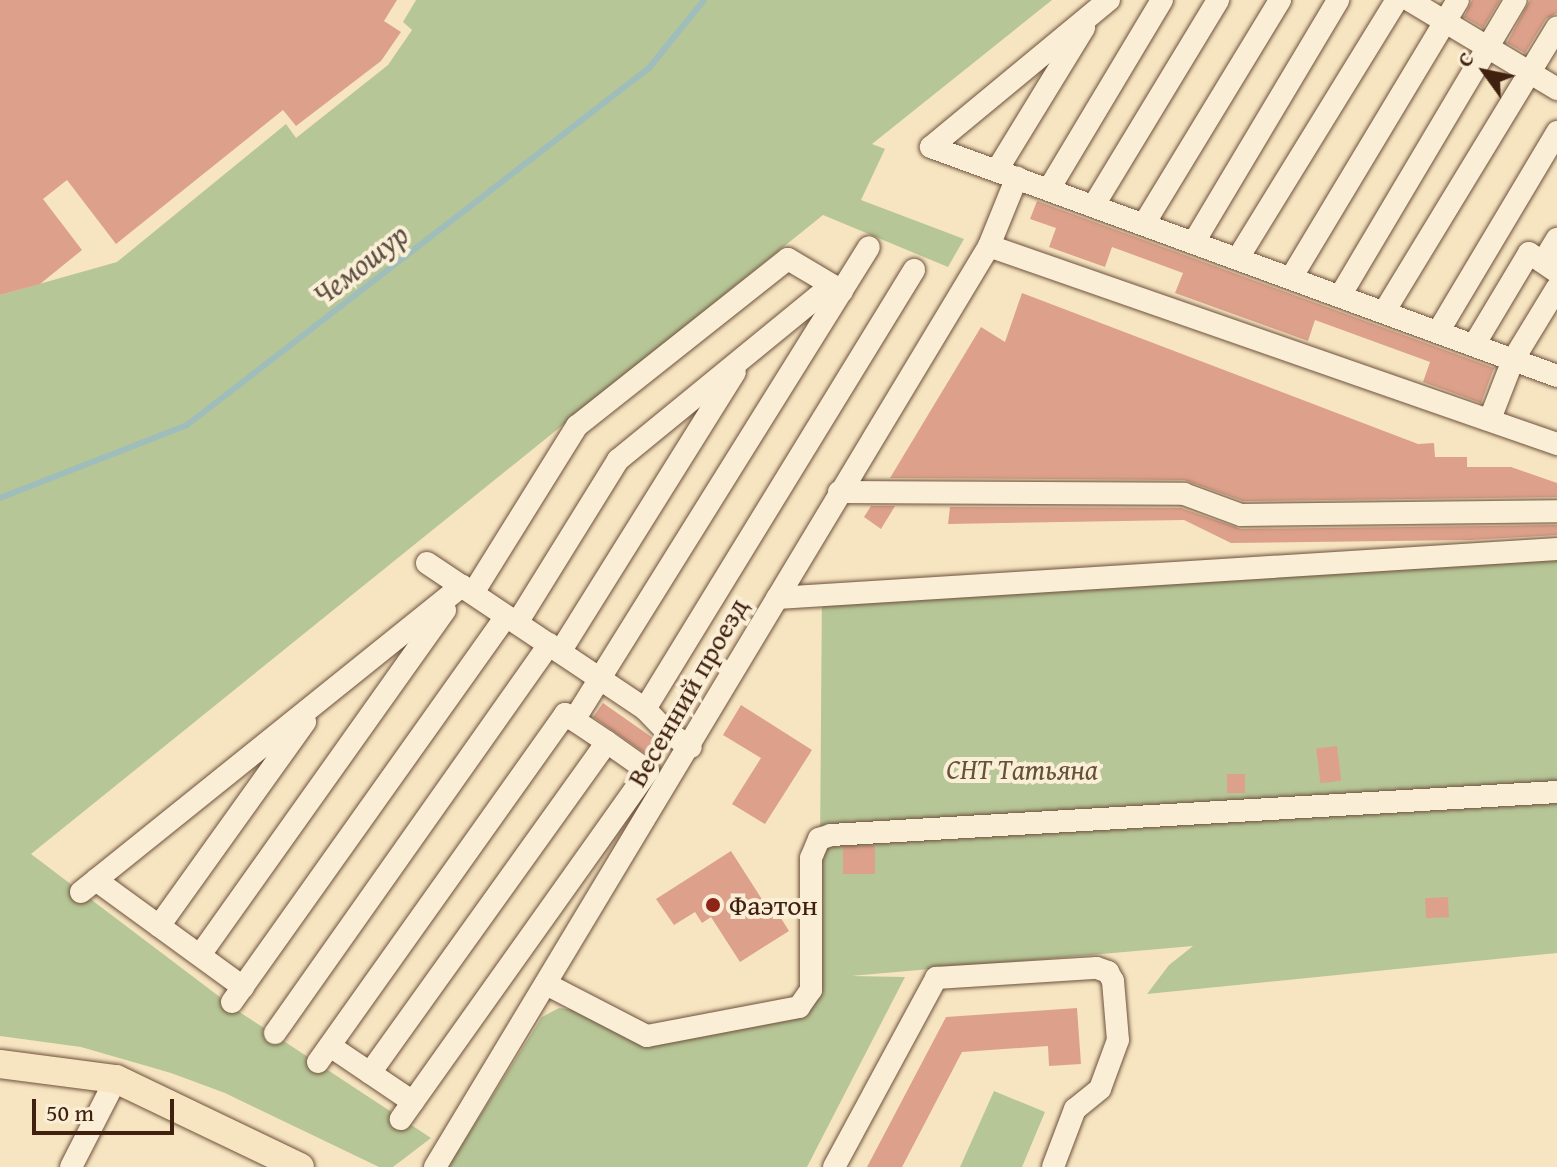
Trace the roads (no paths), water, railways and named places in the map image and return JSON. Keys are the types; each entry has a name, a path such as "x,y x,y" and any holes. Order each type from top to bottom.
{"main road":[{"path":"0,1064 116,1079 300,1167"}],"street":[{"path":"1049,189 1162,0"},
{"path":"1094,205 1218,0"},
{"path":"1144,224 1280,0"},
{"path":"1194,242 1338,0"},
{"path":"1238,258 1397,0"},
{"path":"1409,0 1557,89"},
{"path":"1291,278 1458,0"},
{"path":"1340,296 1516,0"},
{"path":"1101,7 931,147 1557,376"},
{"name":"Весенний проезд","path":"435,1167 548,985 839,492 989,246 1007,173 1101,7"},
{"path":"1384,312 1557,27"},
{"path":"1438,332 1557,132"},
{"path":"1474,345 1529,253 1550,267 1557,239"},
{"path":"989,246 1557,444"},
{"path":"574,720 602,681 837,288 869,247"},
{"path":"200,955 467,590 577,426 788,259 837,288"},
{"path":"645,709 914,270"},
{"path":"467,590 323,698 88,886 159,926 200,955 238,994 512,619 618,460 745,356 837,288"},
{"path":"1490,419 1513,360 1557,288"},
{"path":"275,1033 554,648 745,356"},
{"path":"839,492 1184,494 1241,515 1557,511"},
{"path":"777,598 1557,549"},
{"path":"427,563 645,709 667,732 691,747"},
{"path":"159,926 323,698"},
{"path":"565,714 574,720 648,771 407,1111 370,1073 324,1054 565,714"},
{"path":"370,1073 607,742"},
{"path":"548,985 647,1036 799,1007 811,990 811,858 819,839 831,835 1557,792"},
{"path":"834,1167 936,978 1097,968 1108,972 1113,981 1118,1040 1100,1089 1075,1109 1053,1167"},
{"path":"71,1167 116,1079"}],"waterway":[{"name":"Чемошур","path":"0,498 187,425 649,68 704,0"}],"place":[{"name":"Фаэтон","path":"713,905"}],"park label":[{"name":"СНТ Татьяна","path":"1022,769"}]}
